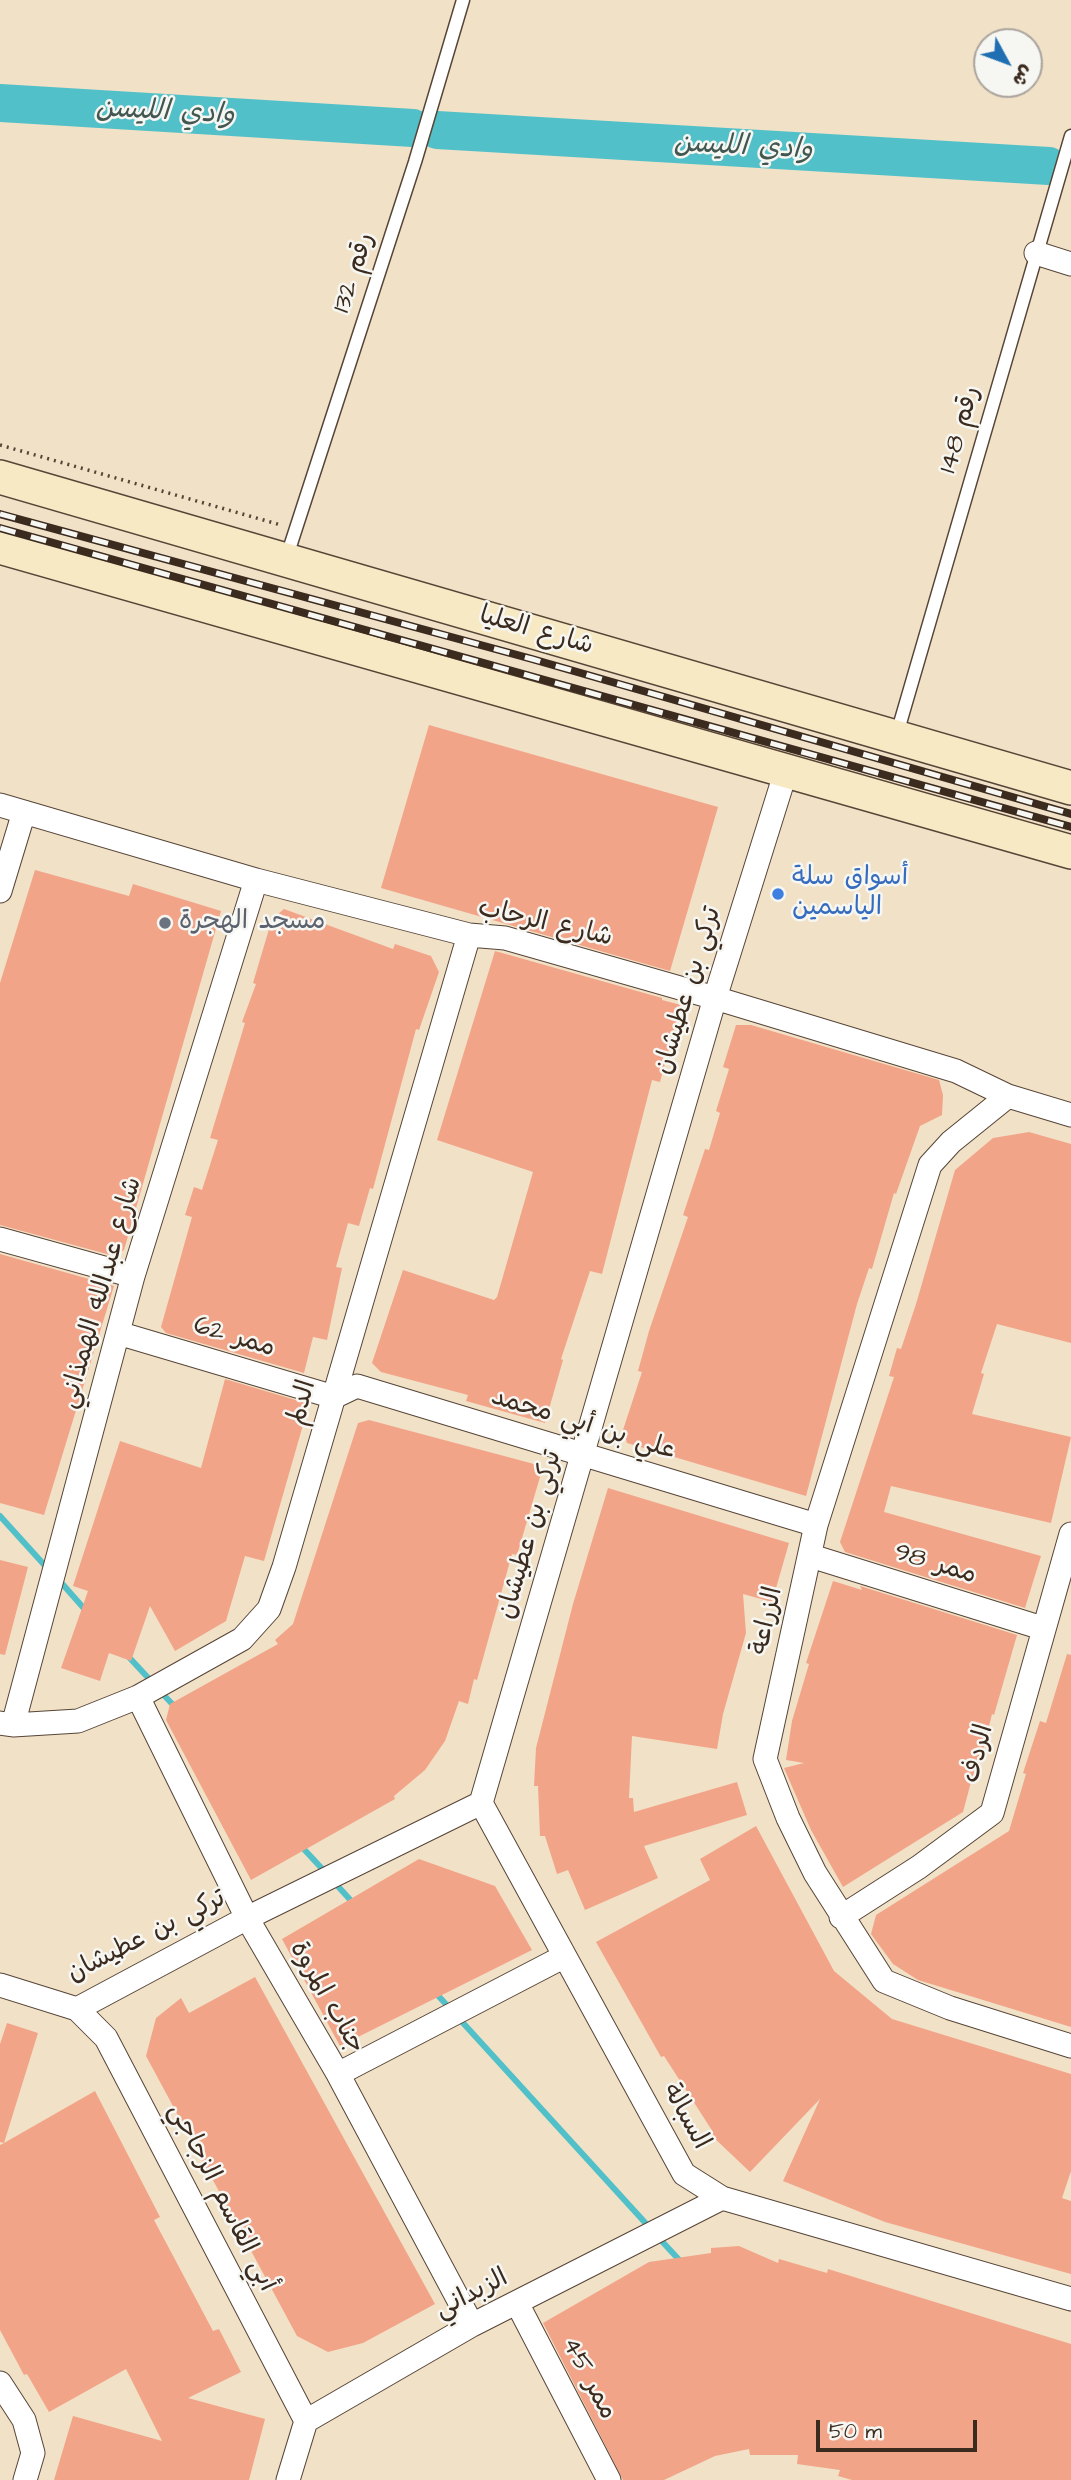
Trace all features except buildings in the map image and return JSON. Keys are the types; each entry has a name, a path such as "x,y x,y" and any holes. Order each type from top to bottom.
{"main road":[{"name":"شارع العليا","path":"0,477 291,544 895,738 1071,788"},
{"path":"0,547 1071,852"}],"street":[{"path":"1036,253 1071,264"},
{"name":"تركي بن عطيشان","path":"0,1985 77,2009 247,1918 481,1802 715,998 786,771"},
{"name":"شارع الرحاب","path":"0,805 256,880 469,935 505,939 715,998 956,1071 1009,1096 1071,1115"},
{"path":"0,891 24,812"},
{"name":"شارع عبدالله الهمذاني","path":"6,1724 134,1276 256,880"},
{"name":"الدلم","path":"6,1724 78,1721 138,1697 242,1639 268,1609 334,1397 469,935"},
{"name":"الزراعة","path":"1009,1096 951,1142 930,1165 816,1525 765,1759 793,1829 841,1917 884,1981 950,2008 1071,2046"},
{"path":"0,1239 134,1276"},
{"name":"ممر 62","path":"118,1333 334,1397"},
{"name":"علي بن أبي محمد","path":"334,1397 357,1387 816,1525"},
{"name":"الردف","path":"841,1917 919,1867 992,1813 1042,1628 1067,1561 1071,1534"},
{"name":"ممر 98","path":"811,1556 1042,1628"},
{"name":"جناب المروة","path":"138,1697 247,1918 338,2074 472,2325"},
{"name":"السبالة","path":"481,1802 563,1957 684,2174 722,2198 1071,2299"},
{"path":"338,2074 563,1957"},
{"name":"أبي القاسم الزجاجي","path":"77,2009 106,2039 306,2421"},
{"name":"الزبداني","path":"306,2421 472,2325 722,2198"},
{"name":"ممر 45","path":"517,2303 609,2480"},
{"path":"0,2383 24,2420 33,2453 25,2480"},
{"path":"288,2480 306,2421"}],"lane":[{"name":"رقم 132","path":"291,544 415,162 463,0"},
{"name":"رقم 148","path":"895,738 1071,136"}],"path":[{"path":"0,445 291,544"}],"waterway":[{"name":"وادي الليسن","path":"0,103 413,128"},
{"name":"وادي الليسن","path":"437,130 1049,166"},
{"path":"0,1516 48,1569"},
{"path":"58,1579 88,1613"},
{"path":"126,1654 152,1682"},
{"path":"159,1690 176,1708"},
{"path":"301,1846 327,1874"},
{"path":"334,1882 355,1905"},
{"path":"433,1990 650,2228"},
{"path":"657,2236 683,2264"}],"railway":[{"path":"0,514 532,659 1071,814"},
{"path":"0,528 1071,827"}],"place":[{"name":"أسواق سلة الياسمين","path":"778,894"},
{"name":"مسجد الهجرة","path":"165,923"}]}
